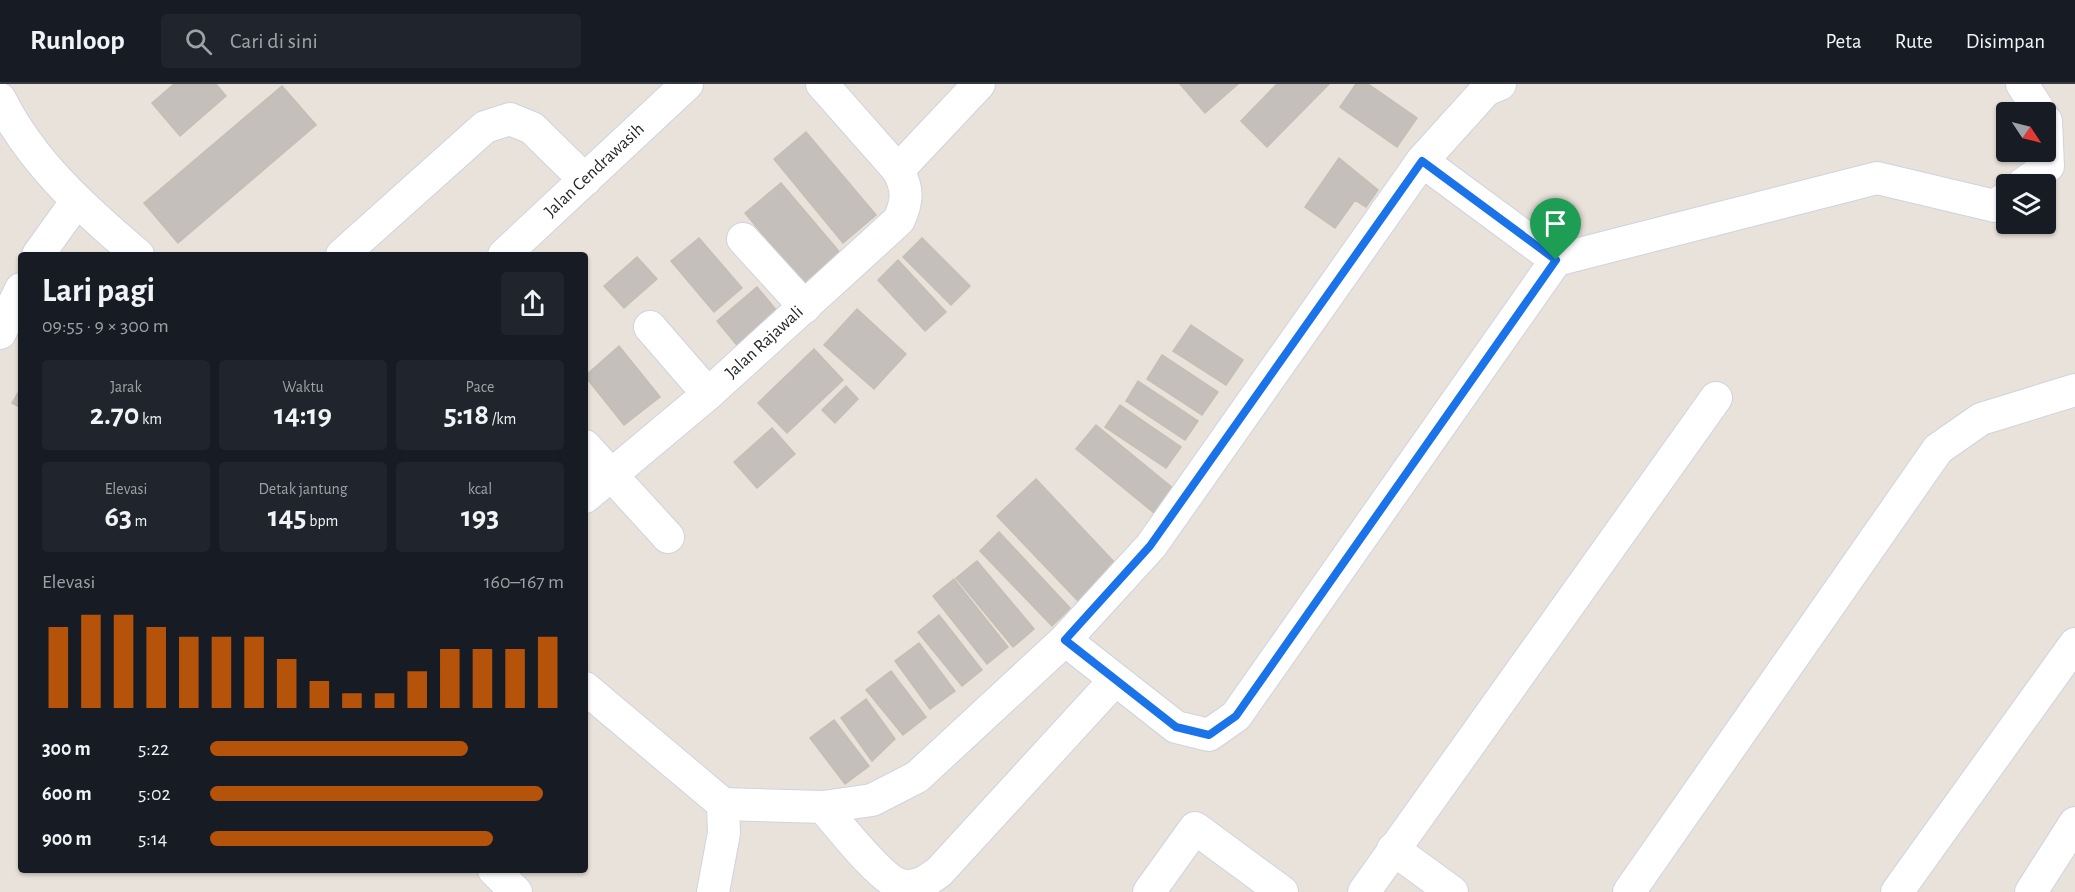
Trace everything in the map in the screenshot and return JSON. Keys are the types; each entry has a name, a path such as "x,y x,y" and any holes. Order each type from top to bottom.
{"street":[{"name":"Jalan Cendrawasih","path":"507,252 687,84"},
{"path":"822,84 898,170 979,84"},
{"path":"588,691 723,804 823,807 872,800 917,777 1065,640 1150,546 1422,161 1486,90 1500,84"},
{"path":"2022,84 2034,102"},
{"path":"0,99 14,126 76,202 134,252"},
{"path":"345,252 485,127 510,119 532,128 585,180"},
{"path":"1422,161 1556,260"},
{"path":"2037,174 2048,166 2048,162"},
{"name":"Jalan Rajawali","path":"588,494 708,394 899,220 907,202 906,184 898,170"},
{"path":"1065,640 1176,727 1209,735 1236,716 1556,260 1877,178 1996,205"},
{"path":"40,252 76,202"},
{"path":"743,239 805,307"},
{"path":"0,333 18,295"},
{"path":"650,327 708,394"},
{"path":"1629,892 1938,449 1981,419 2075,390"},
{"path":"1364,892 1716,398"},
{"path":"588,449 668,537"},
{"path":"1897,892 2075,644"},
{"path":"823,807 887,878 902,886 922,884 939,872 1115,680"},
{"path":"713,892 724,833 723,804"},
{"path":"2031,892 2075,823"},
{"path":"1149,892 1195,828 1282,892"},
{"path":"1393,849 1452,892"},
{"path":"497,873 516,892"}],"building":[{"path":"174,84 216,84 226,96 180,136 152,103"},
{"path":"1180,84 1238,84 1205,113"},
{"path":"1277,84 1329,84 1267,147 1241,121"},
{"path":"1356,84 1368,84 1417,118 1397,147 1340,107"},
{"path":"282,86 316,125 178,243 144,203"},
{"path":"806,132 876,215 843,243 774,159"},
{"path":"1339,158 1378,190 1366,207 1355,200 1335,228 1305,207"},
{"path":"781,183 842,255 806,286 745,213"},
{"path":"699,238 742,288 714,312 671,261"},
{"path":"922,238 970,286 951,305 903,257"},
{"path":"637,257 657,279 624,308 604,286"},
{"path":"898,260 946,312 925,331 878,280"},
{"path":"757,287 781,316 741,350 717,321"},
{"path":"857,309 906,354 874,389 824,345"},
{"path":"1191,325 1243,360 1226,385 1173,351"},
{"path":"619,346 660,397 624,425 588,380 588,373"},
{"path":"814,349 843,380 787,433 758,403"},
{"path":"1162,355 1218,392 1202,415 1147,379"},
{"path":"1138,381 1198,421 1185,440 1126,401"},
{"path":"846,386 858,399 835,423 822,410"},
{"path":"18,393 18,406 12,403"},
{"path":"1120,405 1181,447 1166,468 1105,427"},
{"path":"1096,425 1179,493 1159,517 1076,449"},
{"path":"772,428 795,454 757,488 734,462"},
{"path":"1036,479 1116,564 1078,601 997,516"},
{"path":"999,532 1070,608 1052,626 980,551"},
{"path":"977,561 1034,629 1013,647 956,578"},
{"path":"954,579 1008,647 987,664 933,596"},
{"path":"939,615 982,670 962,686 918,632"},
{"path":"919,643 955,691 930,709 895,661"},
{"path":"891,671 926,717 903,735 866,690"},
{"path":"866,699 895,739 872,761 841,718"},
{"path":"834,720 869,766 845,784 810,738"}],"route":[{"path":"1422,161 1556,260 1236,716 1209,735 1176,727 1065,640 1150,546 1422,161"}]}
